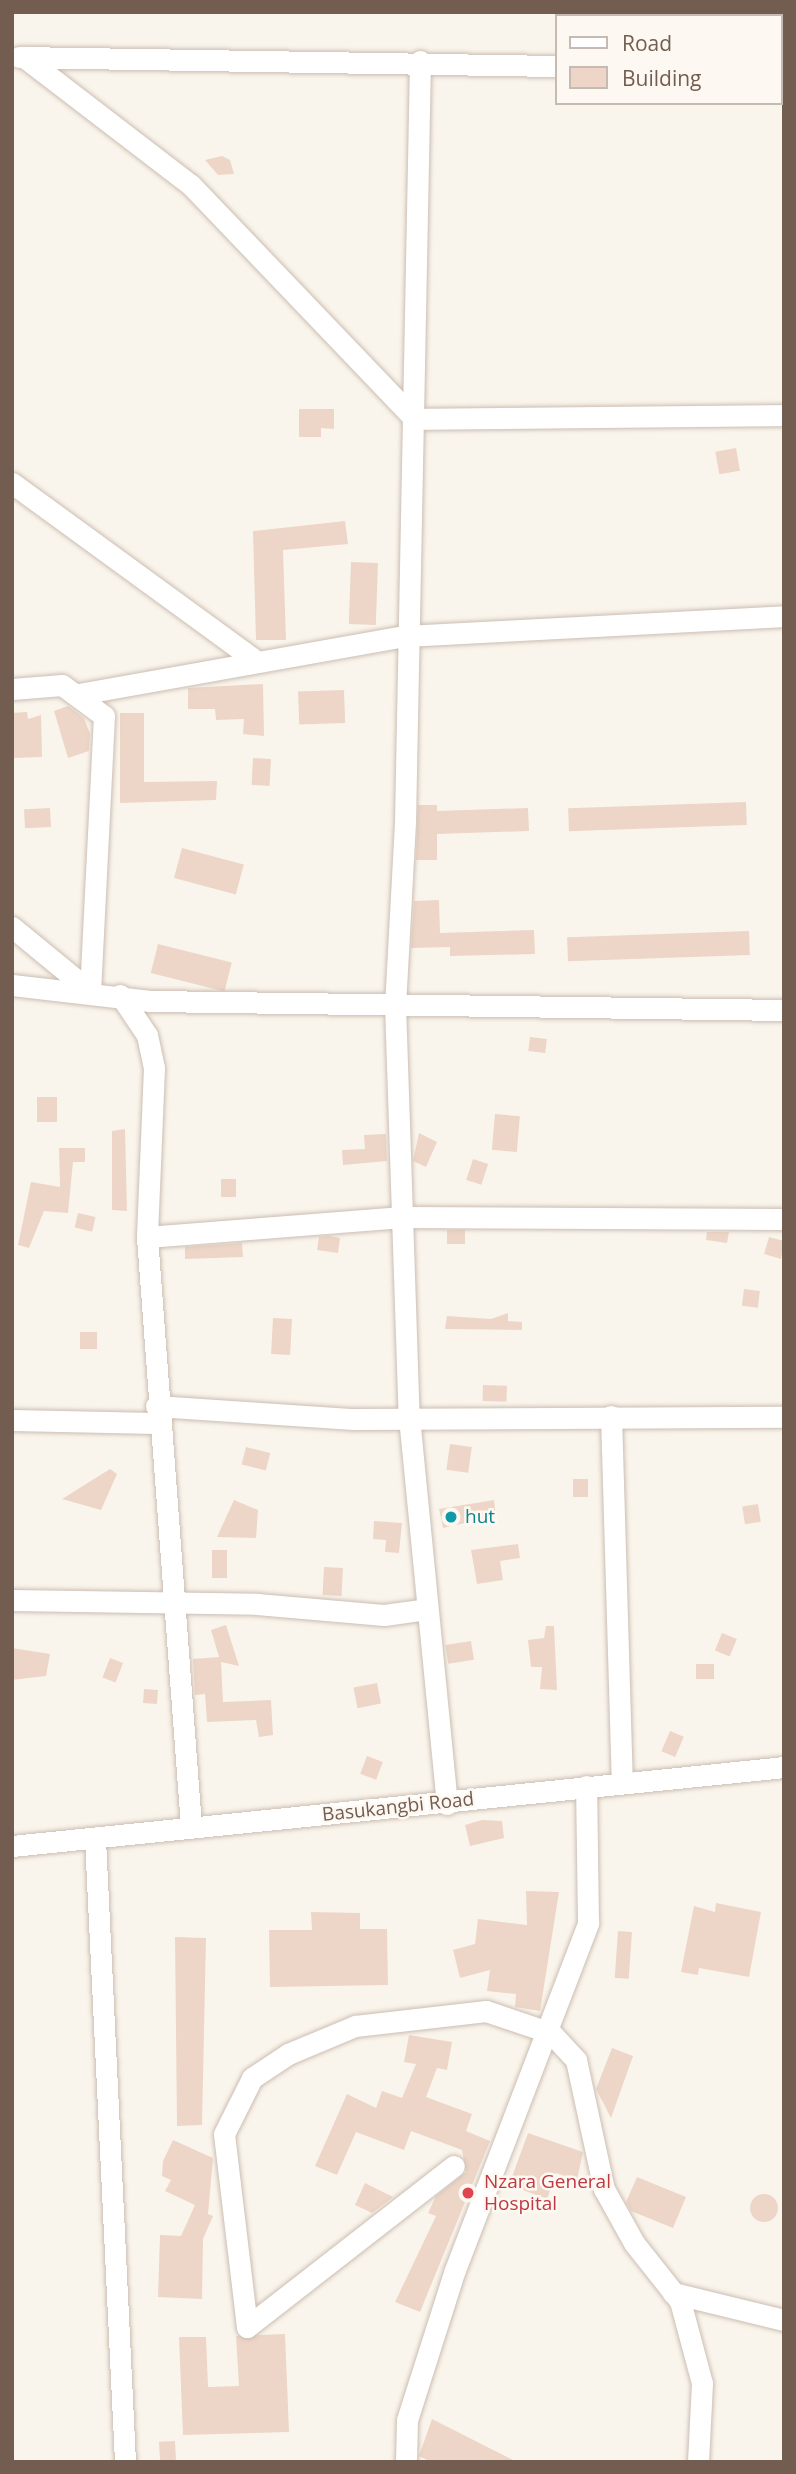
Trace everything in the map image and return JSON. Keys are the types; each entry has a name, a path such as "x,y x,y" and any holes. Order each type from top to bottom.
{"street":[{"path":"18,57 554,65"},
{"path":"18,57 191,185 415,419 784,415"},
{"path":"419,61 415,419 395,1004 409,1417 447,1804"},
{"path":"12,483 255,660"},
{"path":"79,694 255,660 406,636 784,616"},
{"path":"12,689 62,685 79,694 104,716 103,826 90,991"},
{"path":"12,927 90,991"},
{"path":"12,985 90,991 150,1001 784,1010"},
{"path":"120,995 147,1035 154,1068 147,1237 156,1414 177,1601 191,1827"},
{"path":"147,1237 402,1217 784,1219"},
{"path":"12,1420 156,1414 784,1417"},
{"path":"611,1416 622,1782"},
{"path":"12,1600 177,1601 384,1615 427,1609"},
{"name":"Basukangbi Road","path":"12,1846 447,1804 622,1782 784,1767"},
{"path":"406,2462 407,2420 455,2270 520,2093 551,2033 588,1923 586,1786"},
{"path":"96,1839 125,2462"},
{"path":"454,2166 247,2327 224,2134 252,2078 288,2054 355,2026 486,2011 551,2033 576,2060 604,2189 673,2294 702,2383 698,2462"},
{"path":"673,2294 784,2320"}],"building":[{"path":"222,156 230,160 234,174 218,175 205,160"},
{"path":"299,409 334,409 334,429 321,428 321,437 299,437"},
{"path":"736,448 740,471 719,474 715,452"},
{"path":"345,521 348,544 283,550 286,640 256,640 253,531"},
{"path":"351,562 378,563 376,625 349,624"},
{"path":"263,684 264,736 243,734 244,719 216,720 215,709 188,709 188,688"},
{"path":"344,690 345,723 299,725 298,692"},
{"path":"68,706 84,718 90,734 89,751 68,758 54,711"},
{"path":"27,712 28,719 41,715 42,757 12,758 12,713"},
{"path":"120,713 144,713 144,782 217,781 216,800 120,803"},
{"path":"253,758 271,759 270,786 252,785"},
{"path":"746,802 747,825 569,831 568,808"},
{"path":"418,805 437,805 437,811 528,808 529,831 437,834 437,860 416,860"},
{"path":"50,808 51,827 25,828 24,809"},
{"path":"182,848 244,865 236,895 174,878"},
{"path":"439,900 440,933 534,930 535,954 450,956 450,947 411,948 414,901"},
{"path":"749,931 750,955 568,961 567,937"},
{"path":"158,944 232,962 224,991 151,973"},
{"path":"530,1037 547,1039 545,1053 528,1051"},
{"path":"37,1097 57,1097 57,1122 37,1122"},
{"path":"495,1114 520,1116 517,1152 492,1150"},
{"path":"125,1129 127,1211 112,1210 112,1131"},
{"path":"419,1133 437,1142 426,1167 413,1161"},
{"path":"386,1134 387,1161 343,1165 342,1150 365,1149 364,1135"},
{"path":"59,1148 85,1148 85,1162 73,1162 68,1213 44,1211 29,1248 18,1245 31,1182 60,1187"},
{"path":"473,1159 488,1164 481,1185 466,1180"},
{"path":"221,1179 236,1179 236,1197 221,1197"},
{"path":"78,1213 96,1217 92,1232 75,1228"},
{"path":"447,1230 465,1230 465,1244 447,1244"},
{"path":"707,1232 729,1232 727,1243 706,1240"},
{"path":"319,1237 340,1238 338,1253 317,1250"},
{"path":"769,1237 784,1241 781,1259 764,1254"},
{"path":"242,1243 243,1257 185,1259 185,1247"},
{"path":"744,1289 760,1291 758,1308 742,1306"},
{"path":"508,1313 508,1321 522,1322 522,1330 445,1329 447,1316 491,1319"},
{"path":"273,1318 292,1319 290,1355 271,1354"},
{"path":"80,1332 97,1332 97,1349 80,1349"},
{"path":"483,1385 507,1386 506,1402 482,1401"},
{"path":"450,1444 472,1447 468,1473 446,1470"},
{"path":"246,1447 270,1453 266,1471 242,1464"},
{"path":"110,1469 117,1474 101,1510 62,1499"},
{"path":"573,1479 588,1479 588,1497 573,1497"},
{"path":"234,1500 258,1510 256,1538 217,1537"},
{"path":"494,1500 496,1516 443,1528 439,1509"},
{"path":"758,1504 761,1522 745,1524 742,1507"},
{"path":"374,1521 402,1523 399,1553 385,1552 386,1540 373,1539"},
{"path":"518,1544 520,1558 500,1561 503,1580 477,1584 471,1550"},
{"path":"212,1550 227,1550 227,1578 212,1578"},
{"path":"324,1567 343,1568 342,1596 323,1595"},
{"path":"226,1625 239,1666 221,1662 223,1702 271,1700 273,1735 259,1737 256,1720 207,1722 205,1694 195,1695 193,1659 219,1657 211,1630"},
{"path":"546,1626 554,1626 557,1690 540,1689 542,1667 531,1667 528,1640 544,1638"},
{"path":"722,1633 737,1639 730,1657 715,1651"},
{"path":"471,1641 474,1660 448,1664 445,1645"},
{"path":"12,1648 50,1654 46,1676 12,1680"},
{"path":"110,1658 123,1663 116,1683 102,1678"},
{"path":"696,1664 714,1664 714,1679 696,1679"},
{"path":"377,1683 381,1704 357,1708 353,1688"},
{"path":"144,1689 158,1690 157,1704 143,1703"},
{"path":"670,1731 684,1737 675,1757 661,1751"},
{"path":"367,1756 383,1762 376,1780 360,1774"},
{"path":"482,1820 502,1821 504,1838 470,1846 465,1825"},
{"path":"526,1891 559,1892 540,2011 515,2007 516,1994 487,1991 490,1970 460,1978 453,1950 475,1944 478,1919 527,1925"},
{"path":"716,1903 761,1912 749,1977 699,1968 698,1975 681,1972 694,1906 715,1912"},
{"path":"311,1912 360,1913 360,1929 387,1929 388,1985 270,1987 269,1930 312,1930"},
{"path":"618,1931 632,1932 629,1979 615,1978"},
{"path":"175,1937 206,1938 202,2125 177,2126"},
{"path":"409,2035 452,2042 447,2070 437,2068 426,2097 472,2114 466,2131 490,2141 420,2312 395,2302 436,2216 428,2213 436,2196 466,2172 462,2150 411,2131 404,2150 356,2132 337,2175 315,2166 347,2094 376,2108 382,2091 402,2098 416,2064 404,2062"},
{"path":"612,2048 633,2056 611,2118 596,2089"},
{"path":"528,2133 583,2152 577,2180 556,2173 547,2199 509,2185"},
{"path":"173,2140 213,2158 208,2214 213,2216 203,2239 202,2299 158,2297 160,2235 181,2236 195,2205 165,2191 171,2180 162,2176 163,2161"},
{"path":"637,2177 686,2197 673,2228 631,2211 626,2202"},
{"path":"365,2183 393,2197 372,2213 355,2205"},
{"path":"764,2194 774,2198 778,2208 774,2218 764,2222 754,2218 750,2208 754,2198"},
{"path":"285,2334 289,2432 183,2435 179,2337 206,2337 208,2387 239,2386 236,2336"},
{"path":"432,2419 517,2462 431,2462 419,2456"},
{"path":"175,2441 176,2462 160,2462 159,2442"}],"place":[{"name":"hut","path":"451,1517"},
{"name":"Nzara General Hospital","path":"468,2193"}]}
